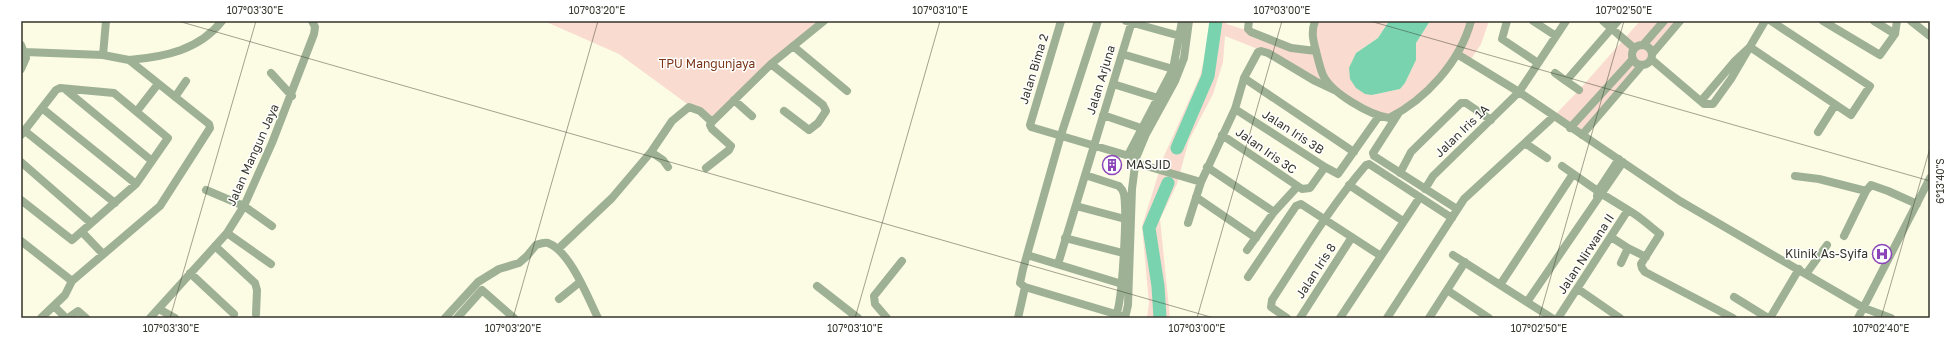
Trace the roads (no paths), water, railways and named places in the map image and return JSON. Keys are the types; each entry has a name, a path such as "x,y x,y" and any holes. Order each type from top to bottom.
{"street":[{"path":"103,55 106,21"},
{"path":"25,52 103,55 129,60 154,58 200,42 209,36 222,21"},
{"name":"Jalan Mangun Jaya","path":"150,318 227,233 244,206 292,96 314,34 315,27 312,21"},
{"path":"706,168 729,150 730,146 712,129 710,125 712,122 771,64 824,21"},
{"name":"Jalan Bima 2","path":"1061,134 1031,127 1030,125 1062,21"},
{"path":"1098,21 1061,134 1020,283 1025,287 1120,317"},
{"path":"1128,155 1172,69 1182,21"},
{"path":"1120,317 1128,298 1132,189 1136,160 1146,134 1175,81 1184,58 1190,21"},
{"path":"1249,21 1248,29 1251,32 1291,48 1316,52"},
{"path":"1315,21 1312,34 1316,52 1323,76 1334,90"},
{"path":"1188,223 1200,182 1235,109 1244,78 1258,52 1261,51 1379,116 1389,118 1414,102 1432,85 1457,54 1471,21"},
{"path":"1507,21 1502,39 1538,63"},
{"path":"1534,21 1556,36"},
{"name":"Jalan Iris 1A","path":"1425,189 1432,178 1519,92 1566,21"},
{"path":"1603,21 1634,48"},
{"path":"1566,81 1618,21"},
{"path":"1634,48 1643,45 1664,21"},
{"path":"1582,135 1642,65 1647,63 1680,21"},
{"path":"1643,45 1650,49 1651,57 1701,101 1734,62 1750,47 1765,21"},
{"path":"1750,47 1851,115 1870,86 1771,21"},
{"path":"1823,21 1880,55 1896,34 1897,21"},
{"path":"1874,21 1896,34"},
{"path":"1911,21 1930,36"},
{"path":"1130,22 1180,36"},
{"name":"Jalan Arjuna","path":"1058,264 1122,54 1130,22"},
{"path":"21,45 25,52 23,66"},
{"path":"793,46 847,91"},
{"path":"1634,48 1632,53 1633,59 1636,63 1642,65"},
{"path":"1122,54 1172,69"},
{"path":"1457,54 1519,92 1553,117 1680,201 1864,308 1891,318"},
{"path":"1570,128 1633,59"},
{"path":"41,318 69,290 72,281 160,206 210,128 207,122 129,60"},
{"path":"771,64 823,105 826,111 818,123 809,130 784,111"},
{"path":"271,73 292,96"},
{"path":"1555,73 1579,90"},
{"path":"1244,78 1354,152 1379,116"},
{"path":"175,97 186,81"},
{"path":"137,111 158,84"},
{"path":"1113,84 1158,98"},
{"path":"115,202 23,133 43,109 56,90 60,88 66,90 152,161"},
{"path":"21,200 71,240 136,184 168,138 112,92 87,89 66,90"},
{"path":"734,100 752,116"},
{"path":"1400,173 1411,152 1461,103 1466,103 1491,120"},
{"path":"1818,132 1835,105"},
{"path":"558,249 612,198 651,152 672,121 689,107 700,111 712,122"},
{"path":"43,109 136,184"},
{"name":"Jalan Iris 3B","path":"1235,109 1338,174 1354,152"},
{"path":"1399,113 1373,153 1374,156 1457,209"},
{"path":"1103,114 1141,128"},
{"path":"1387,318 1464,199 1553,117"},
{"path":"1061,134 1128,155 1155,168 1200,182"},
{"name":"Jalan Iris 3C","path":"1222,135 1297,187"},
{"path":"1525,143 1547,158"},
{"path":"651,152 663,160 668,167"},
{"path":"1527,302 1621,161"},
{"path":"21,162 92,222"},
{"path":"1287,318 1271,307 1271,302 1313,236 1349,185 1366,164 1369,164 1452,218"},
{"name":"Jalan Nirwana II","path":"1558,318 1628,210 1599,195 1562,166"},
{"path":"1207,167 1274,212"},
{"path":"1247,250 1274,212 1297,187 1307,189 1310,188 1325,167"},
{"path":"1500,284 1573,174"},
{"path":"1085,175 1115,184 1123,190 1125,219 1120,317"},
{"path":"1795,176 1819,179 1866,191"},
{"path":"1858,318 1929,181"},
{"path":"1349,185 1403,221"},
{"path":"1844,236 1866,191 1871,185 1917,204"},
{"path":"206,190 244,206 272,226"},
{"path":"1196,197 1256,238"},
{"path":"1340,318 1420,197"},
{"path":"1248,277 1296,206 1301,204 1381,256"},
{"path":"1076,206 1125,219"},
{"path":"1628,210 1644,220 1650,228 1660,234 1642,264 1642,268 1645,272 1732,318"},
{"path":"82,232 103,254"},
{"path":"227,233 271,264"},
{"name":"Jalan Iris 8","path":"1300,318 1352,237"},
{"path":"1611,237 1646,257"},
{"path":"1065,238 1123,253"},
{"path":"21,241 72,281"},
{"path":"445,318 478,282 499,269 519,263 536,245 548,243 558,249 567,259 598,318"},
{"path":"1734,297 1769,318 1803,272 1828,245"},
{"path":"215,246 255,284 257,290 256,314"},
{"path":"1621,263 1628,248"},
{"path":"1027,255 1122,284"},
{"path":"1453,255 1552,318"},
{"path":"887,318 875,304 874,296 902,261"},
{"path":"1432,317 1465,262"},
{"path":"190,274 234,314"},
{"path":"560,299 580,282"},
{"path":"816,286 858,318"},
{"path":"1018,318 1025,287"},
{"path":"1578,288 1620,318"},
{"path":"460,317 482,290 514,318"},
{"path":"1447,290 1489,318"},
{"path":"54,306 67,318 78,311 86,318"},
{"path":"158,309 175,318"}],"waterway":[{"path":"1177,148 1208,76 1216,21"},
{"path":"1160,318 1158,286 1149,228 1168,183"}],"place":[{"name":"MASJID","path":"1112,165"},
{"name":"Klinik As-Syifa","path":"1882,254"}],"park label":[{"name":"TPU Mangunjaya","path":"707,64"}]}
